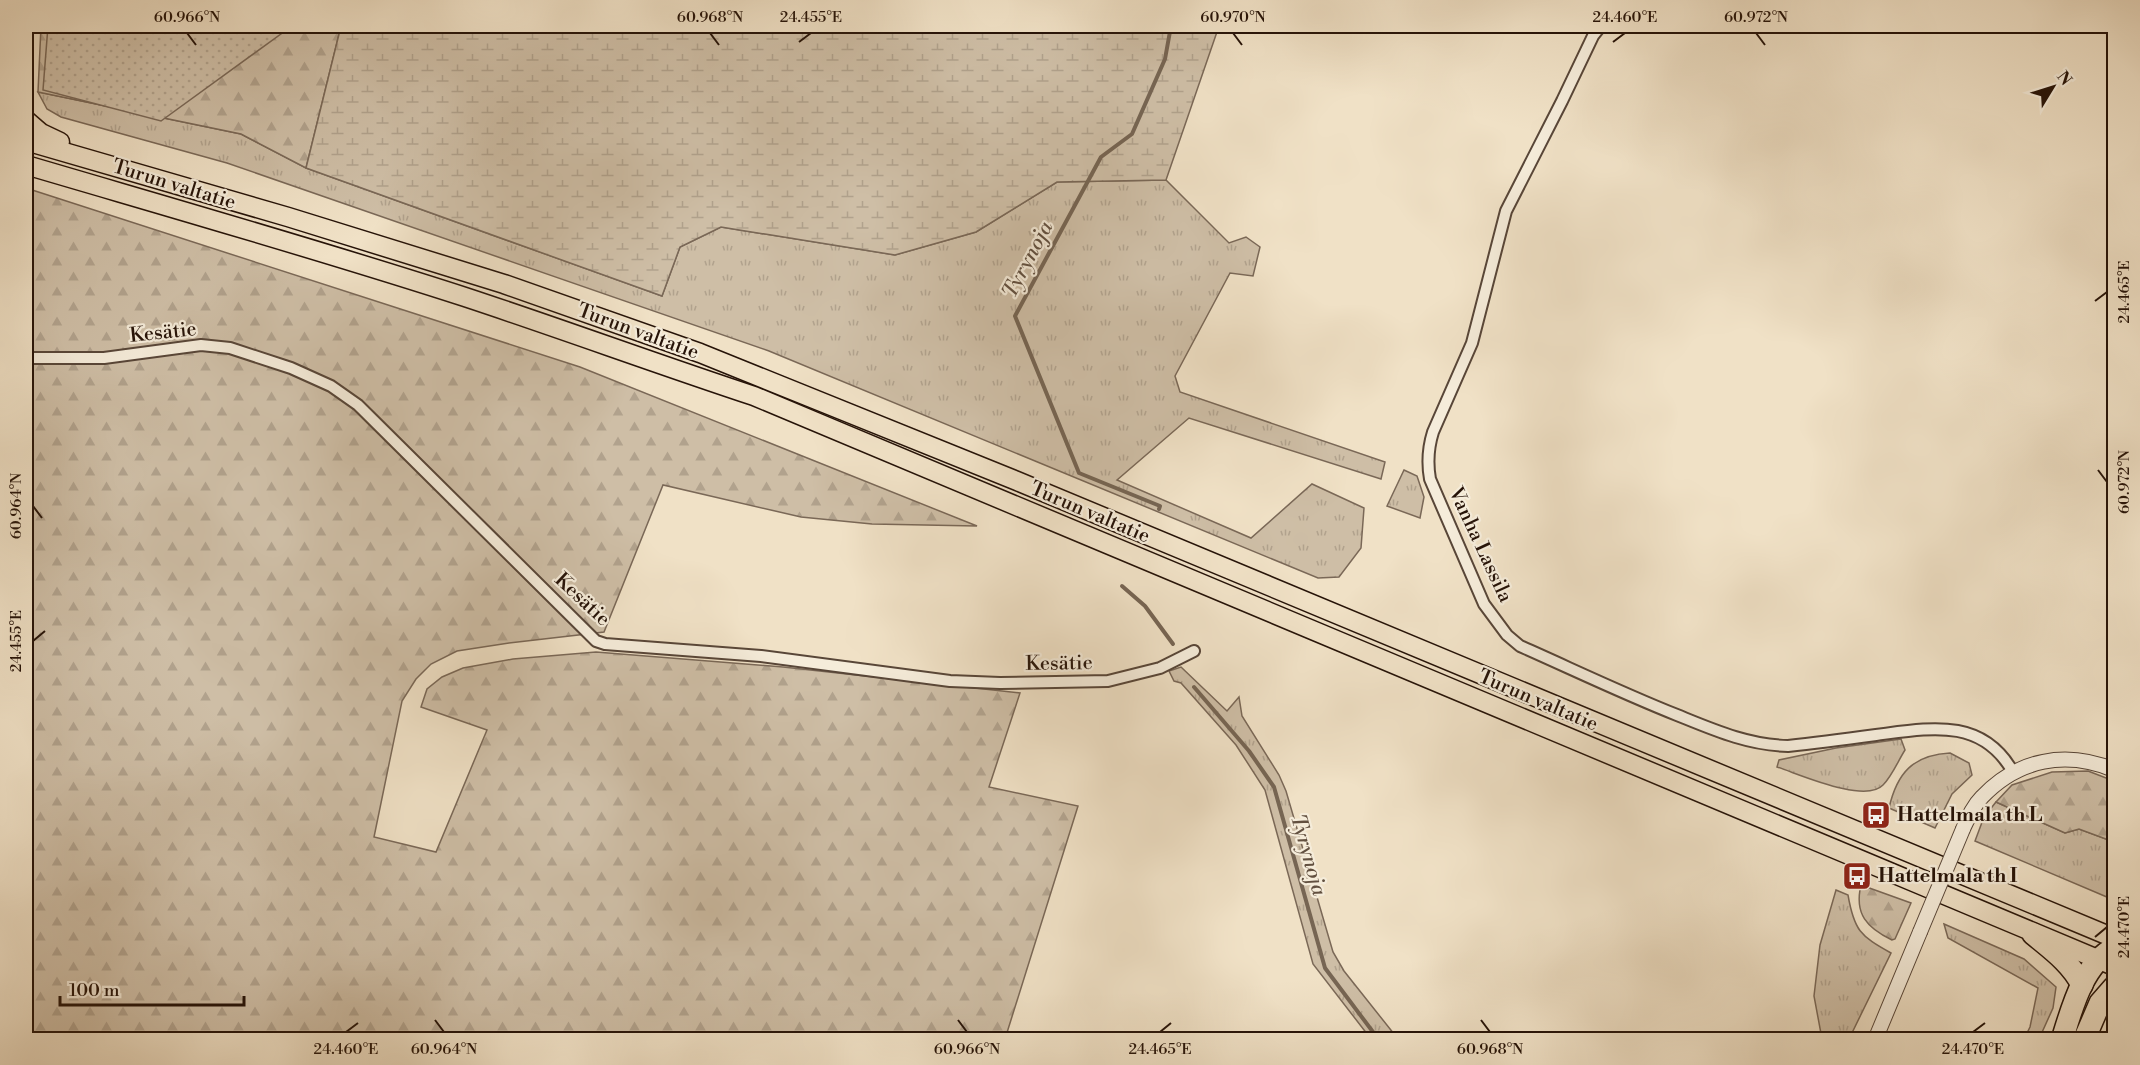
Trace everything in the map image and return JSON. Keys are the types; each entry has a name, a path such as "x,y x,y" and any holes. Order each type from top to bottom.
{"highway":[{"path":"26,120 41,133 111,165"},
{"name":"Turun valtatie","path":"26,141 288,217 493,280 700,353 1017,481 2115,938"},
{"name":"Turun valtatie","path":"26,165 328,254 464,297 597,340 754,396 2106,963"},
{"path":"2033,934 2060,956 2073,970 2082,985"},
{"path":"2062,1040 2082,985 2106,963 2115,948"},
{"path":"2084,1040 2100,1003 2115,987"}],"street":[{"name":"Vanha Lassila","path":"1601,26 1593,36 1506,211 1472,343 1428,447 1430,479 1484,604 1507,635 1520,646 1644,702 1738,739 1769,746 1788,746 1922,729 1951,729 1986,741 2008,763 2013,772"},
{"name":"Kesätie","path":"26,358 104,358 201,345 230,348 253,354 331,386 358,405 596,641 605,644 761,656 950,681 1000,683 1108,681 1160,668 1194,651"},
{"path":"1875,1040 1963,829 1981,797 2013,772 2048,759 2074,760 2115,770"}],"green space":[{"path":"41,26 341,26 306,168 241,134 38,92"},
{"path":"48,26 283,26 285,31 161,121 43,90"},
{"path":"341,26 1219,26 1166,180 1057,182 976,232 895,255 721,227 680,247 662,296 306,168"},
{"path":"38,92 241,134 306,168 662,296 680,247 721,227 895,255 976,232 1057,182 1166,180 1229,243 1246,237 1260,247 1253,276 1230,273 1175,376 1180,392 1385,462 1381,479 1189,418 1117,480 1251,538 1312,484 1364,508 1361,548 1339,577 1318,578 769,351 227,163 61,117 47,109"},
{"path":"26,188 580,367 977,526 872,524 801,517 663,485 604,632 457,651 431,664 416,679 402,701 374,837 436,852 487,730 421,707 427,689 442,677 463,668 513,659 596,652 783,667 1020,693 989,787 1078,806 1005,1039 26,1040"},
{"path":"1404,470 1417,476 1424,497 1420,518 1387,506"},
{"path":"1181,667 1227,711 1239,697 1242,716 1279,775 1286,791 1333,952 1344,971 1398,1039 1371,1039 1313,964 1265,790 1236,745 1181,683 1174,681 1169,671"},
{"path":"1901,739 1905,750 1883,785 1874,790 1847,790 1777,767 1779,760 1836,748"},
{"path":"1950,753 1969,763 1972,775 1952,794 1935,828 1889,808 1897,785 1909,768 1926,758"},
{"path":"2088,771 2114,781 2114,842 2079,829 2065,833 1996,802 2012,785 2052,772"},
{"path":"1996,802 2065,833 2079,829 2114,842 2114,900 1975,841 1984,817"},
{"path":"1861,885 1911,903 1895,939 1892,940 1883,935 1864,919 1859,904"},
{"path":"1836,890 1848,895 1853,916 1860,931 1872,942 1891,953 1849,1039 1822,1039 1814,996 1820,945"},
{"path":"1944,924 2024,959 2056,987 2053,1008 2039,1039 2024,1039 2030,1027 2038,988 1948,938"}],"waterway":[{"name":"Tyrynoja","path":"1159,509 1160,506 1079,473 1015,316 1101,157 1132,134 1165,59 1171,26"},
{"path":"1122,586 1145,606 1173,644"},
{"name":"Tyrynoja","path":"1194,687 1249,751 1274,787 1325,968 1379,1040"}],"place":[{"name":"Hattelmala th L","path":"1876,815"},
{"name":"Hattelmala th I","path":"1857,876"}]}
